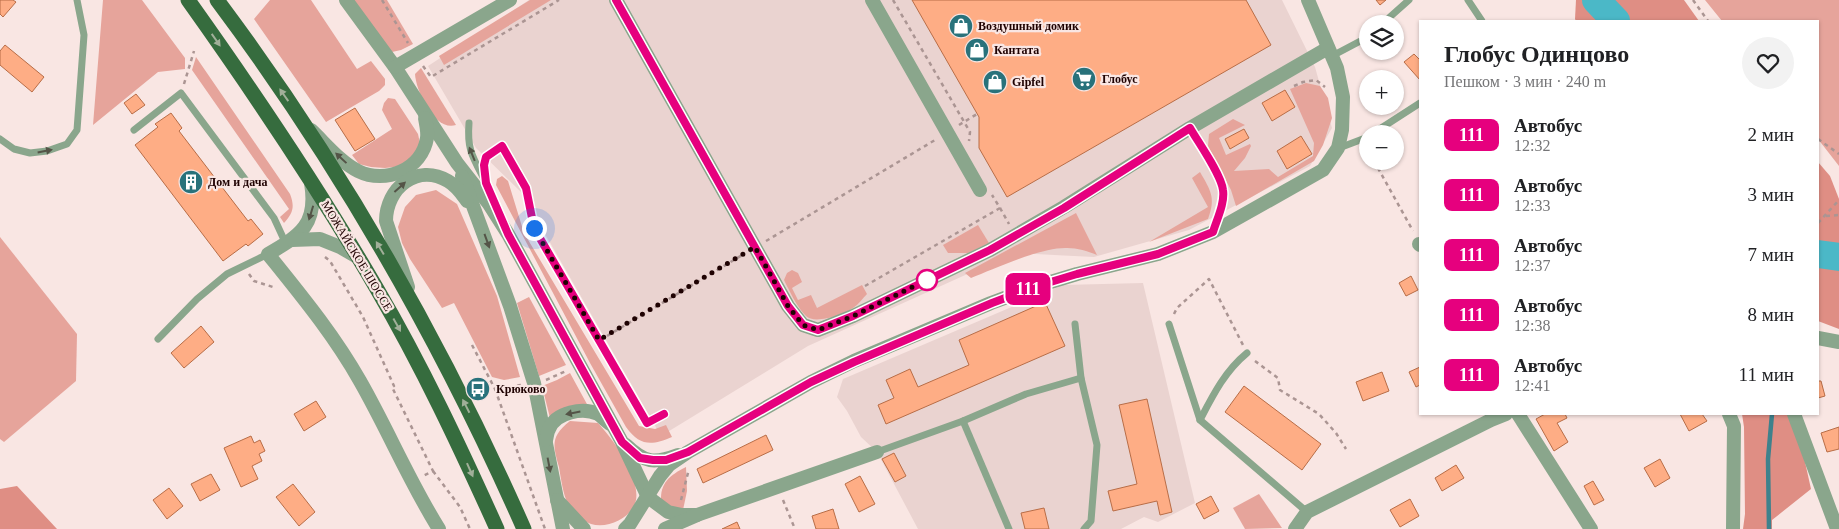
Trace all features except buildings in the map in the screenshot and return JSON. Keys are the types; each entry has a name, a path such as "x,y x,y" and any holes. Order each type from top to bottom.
{"main road":[{"name":"МОЖАЙСКОЕ ШОССЕ","path":"217,0 303,123 359,213 418,314 482,438 524,529"},
{"name":"МОЖАЙСКОЕ ШОССЕ","path":"188,2 283,136 359,258 420,368 460,448 497,529"}],"street":[{"path":"346,0 395,67 457,163 489,204 508,234 622,442 648,497 668,512 682,515 697,514"},
{"path":"395,67 510,0"},
{"path":"616,0 788,306 803,325 818,330 853,316 990,250 1064,208 1190,128 1281,75 1330,52"},
{"path":"872,0 947,133 985,191"},
{"path":"624,527 648,497 669,465 688,452 828,374 992,303 1069,277 1158,254 1213,232 1323,170 1338,148 1342,130 1343,97 1337,68 1308,0"},
{"path":"303,123 357,171 379,177 391,176 400,172 419,157 425,147 428,136 424,113"},
{"path":"457,163 510,306 534,383 563,529"},
{"path":"418,314 386,221 386,211 394,193 401,185 418,176 438,177 456,186 476,212"},
{"path":"311,180 314,199 311,218 289,242 268,254 310,305 336,342 360,381 412,482 439,529"},
{"path":"289,242 320,239 340,247 359,258"},
{"path":"1819,338 1839,342"},
{"path":"545,443 549,428 555,420 564,414 585,411 598,414 613,426"},
{"path":"1296,529 1307,512 1504,415"},
{"path":"1519,415 1591,529"},
{"path":"1730,415 1734,426 1733,529"},
{"path":"1794,415 1837,529"},
{"path":"622,442 640,458 653,460 666,460 688,452"},
{"path":"665,529 697,514 877,452"},
{"path":"556,497 569,515 584,529"}],"lane":[{"path":"0,139 14,149 30,153 47,151 67,144 77,130 84,35 77,0"},
{"path":"1392,15 1409,0"},
{"path":"1468,0 1481,20"},
{"path":"1330,52 1359,41"},
{"path":"134,130 181,93 274,218 289,242"},
{"path":"1386,125 1419,104"},
{"path":"469,123 467,142 508,234"},
{"path":"1190,128 1216,172 1223,190 1221,208 1213,232"},
{"path":"1338,148 1359,140"},
{"path":"486,183 484,165 486,157 502,146 526,188 534,228 647,423 664,414"},
{"path":"158,339 197,299 227,274 268,254"},
{"path":"1075,324 1081,378 1097,445 1091,521 1084,529"},
{"path":"1169,324 1200,420 1307,512"},
{"path":"1200,420 1215,390 1235,362 1246,353"},
{"path":"877,452 962,421 1026,394 1081,378"},
{"path":"962,421 1009,529"}],"path":[{"path":"382,0 431,77 559,0"},
{"path":"893,0 970,132 968,146"},
{"path":"1693,0 1707,20"},
{"path":"181,93 194,51"},
{"path":"1281,75 1288,88 1303,82 1316,80 1325,87"},
{"path":"599,340 977,114"},
{"path":"1819,140 1839,154"},
{"path":"1379,170 1419,242"},
{"path":"865,286 1000,208 985,191"},
{"path":"1819,222 1839,200"},
{"path":"1824,216 1839,215"},
{"path":"319,252 330,261 363,317 394,386 392,387 433,471 460,507 470,529"},
{"path":"242,266 254,281 277,288"},
{"path":"495,389 545,529"},
{"path":"412,482 433,471"},
{"path":"777,486 795,529"}],"shaded area":[{"path":"103,0 142,0 185,58 185,69 158,72 93,125"},
{"path":"270,0 311,0 357,69 371,61 385,79 385,85 379,91 326,122 254,19"},
{"path":"351,0 387,0 413,44 392,52"},
{"path":"529,0 1282,0 1315,67 1332,128 1310,166 1189,230 1094,257 1014,253 808,346 661,436 521,192 476,148 428,66"},
{"path":"530,0 551,0 444,65 439,56"},
{"path":"1576,0 1684,0 1698,20 1576,20"},
{"path":"1705,0 1839,0 1839,166 1819,140 1819,20 1721,20"},
{"path":"196,57 290,194 292,210 284,223 280,217 289,209 192,70"},
{"path":"421,68 456,125 448,126 441,123 428,109 416,82 415,74"},
{"path":"1306,83 1320,86 1328,98 1332,118 1323,145 1314,161 1236,206 1231,190 1208,146 1209,134 1233,119 1245,125 1219,138 1226,155 1250,144 1251,146 1245,158 1234,171 1269,169 1278,177 1313,156 1314,143 1290,89"},
{"path":"388,98 395,99 418,134 421,148 403,166 385,168 359,164 352,155 392,129 382,110"},
{"path":"1819,163 1830,176 1839,199 1839,329 1819,321"},
{"path":"1200,172 1207,184 1212,200 1208,219 1149,242 1208,207 1192,178"},
{"path":"502,176 508,181 524,233 639,426 655,429 666,425 672,437 652,443 641,441 626,427 496,185 497,179"},
{"path":"436,190 457,204 497,296 520,377 504,380 492,377 454,303 442,308 410,259 402,243 398,227 405,207 416,195"},
{"path":"1076,213 1097,255 1075,249 1057,249 1019,259 971,278 965,273"},
{"path":"978,225 989,243 968,253 948,253 943,245"},
{"path":"0,237 77,334 76,381 4,442 0,439"},
{"path":"792,270 798,273 802,282 792,288 798,300 811,295 817,308 862,285 867,294 855,306 843,313 830,318 810,318 800,309 784,280 787,273"},
{"path":"1143,283 1195,503 1158,522 1144,517 1121,529 918,529 877,452 861,437 837,397 843,379 1063,285"},
{"path":"529,297 566,365 539,376 517,303"},
{"path":"570,373 588,406 550,418 542,386"},
{"path":"1742,415 1788,415 1801,444 1811,489 1772,520 1772,529 1743,529 1745,514 1744,427"},
{"path":"570,421 598,423 618,448 630,469 636,490 636,500 630,512 618,521 605,525 591,524 578,516 568,504 563,491 555,453 555,442 559,432"},
{"path":"686,467 687,491 683,510 673,508 661,501 661,495 667,480"},
{"path":"17,486 57,529 0,529 0,489"},
{"path":"1259,494 1282,528 1245,529 1233,508"}],"waterway":[{"path":"1596,0 1615,20"},
{"path":"1819,254 1839,257"},
{"path":"1769,529 1768,459 1772,415"}],"bus line":[{"name":"111","path":"616,0 788,306 803,325 818,330 853,316 990,250 1064,208 1190,128 1216,172 1223,190 1221,208 1213,232 1158,254 1077,274 1034,287 992,303 811,382 688,452 666,460 653,460 640,458 622,442 508,234 486,183 484,165 486,157 502,146 526,188 534,228 647,423 664,414"}],"place":[{"name":"Воздушный домик","path":"961,26"},
{"name":"Кантата","path":"977,50"},
{"name":"Глобус","path":"1084,79"},
{"name":"Gipfel","path":"995,82"},
{"name":"Дом и дача","path":"191,182"},
{"name":"Крюково","path":"478,389"}],"route":[{"path":"534,228 599,340 755,247 788,306 803,325 818,330 853,316 927,280"}]}
